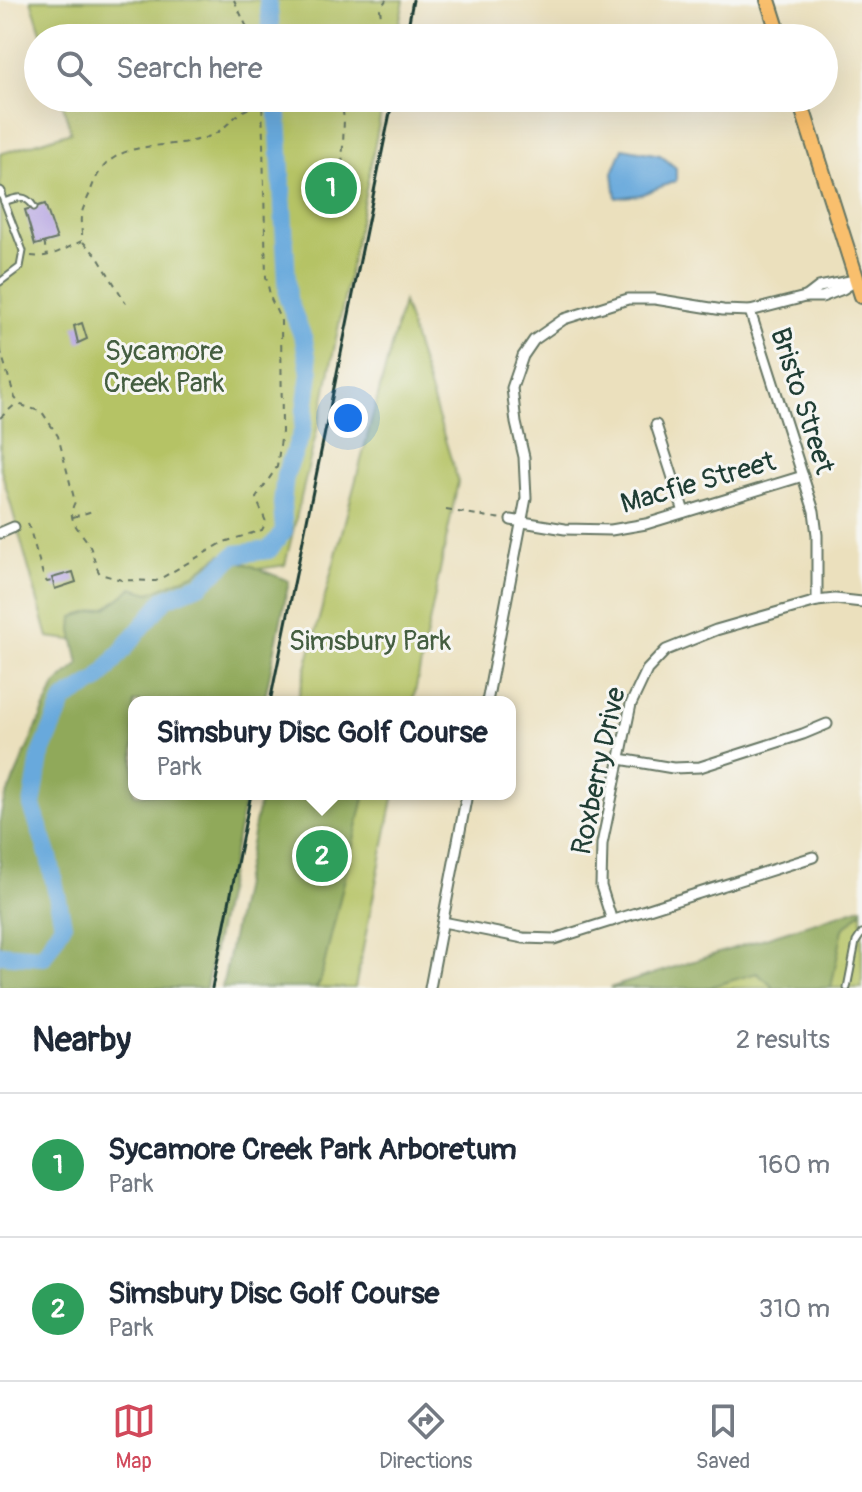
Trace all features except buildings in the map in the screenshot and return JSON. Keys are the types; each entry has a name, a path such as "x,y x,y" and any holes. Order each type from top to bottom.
{"main road":[{"path":"768,0 776,24"},
{"path":"804,112 860,279 862,296"}],"street":[{"path":"488,696 523,522 527,480 512,388 523,356 543,331 564,319 628,299 655,299 750,311 805,297 822,297 860,279"},
{"name":"Bristo Street","path":"750,311 816,523 817,601"},
{"path":"656,425 684,512"},
{"name":"Macfie Street","path":"511,520 565,529 611,530 646,524 803,476"},
{"path":"0,533 14,527"},
{"name":"Roxberry Drive","path":"612,921 601,886 600,862 634,695 647,670 666,650 716,630 817,601 862,602"},
{"path":"620,759 673,768 700,767 827,724"},
{"path":"430,988 466,800"},
{"path":"443,922 539,940 554,939 813,857"}],"lane":[{"path":"0,282 20,267 22,255 16,228 2,196 27,199 34,207"},
{"path":"847,988 856,942 862,933"}],"path":[{"path":"234,0 245,24"},
{"path":"382,24 380,9 386,0"},
{"path":"82,241 84,230 81,217 92,185 101,170 116,156 134,147 208,137 241,112"},
{"path":"0,349 19,402 42,412 58,436 75,502 71,510 72,522 91,548 100,574 122,580 156,581 224,542 262,530 266,522 256,498 277,467 282,432 281,321 266,277 262,112"},
{"path":"343,112 342,171 353,182"},
{"path":"22,255 47,256 82,241"},
{"path":"82,241 97,256 126,303"},
{"path":"44,242 47,256"},
{"path":"0,418 19,402"},
{"path":"72,517 96,510"},
{"path":"446,510 511,520"},
{"path":"28,523 44,578 47,582 52,581"}],"green space":[{"path":"31,0 404,0 399,24 39,24"},
{"name":"Sycamore Creek Park","path":"65,112 381,112 323,405 285,565 232,573 142,649 48,637 0,466 0,154 71,132"},
{"name":"Simsbury Park","path":"403,302 458,482 414,696 299,696"},
{"path":"222,554 289,581 265,696 128,696 128,800 245,800 206,988 0,988 0,819 3,804 55,685 79,664 72,631 73,617 108,607 132,588 150,593 196,573"},
{"path":"260,800 364,800 320,982 316,988 222,988"},
{"path":"275,800 393,800 355,988 235,988"},
{"path":"862,907 862,988 610,988"},
{"path":"862,907 862,911 843,929 831,988 774,988 757,973 706,988 610,988"}],"water":[{"path":"623,148 660,155 676,168 676,181 640,195 616,198 613,173"}],"waterway":[{"path":"268,0 271,24"},
{"path":"0,954 43,957 63,924 49,857 32,806 40,757 64,700 98,680 165,599 201,584 236,554 269,550 284,531 282,504 285,475 302,433 310,373 304,340 288,299 278,112"}],"railway":[{"path":"409,24 413,0"},
{"path":"271,696 390,112"},
{"path":"212,988 250,800"}],"place":[{"name":"Sycamore Creek Park Arboretum","path":"331,188"},
{"name":"Simsbury Disc Golf Course","path":"322,856"}]}
